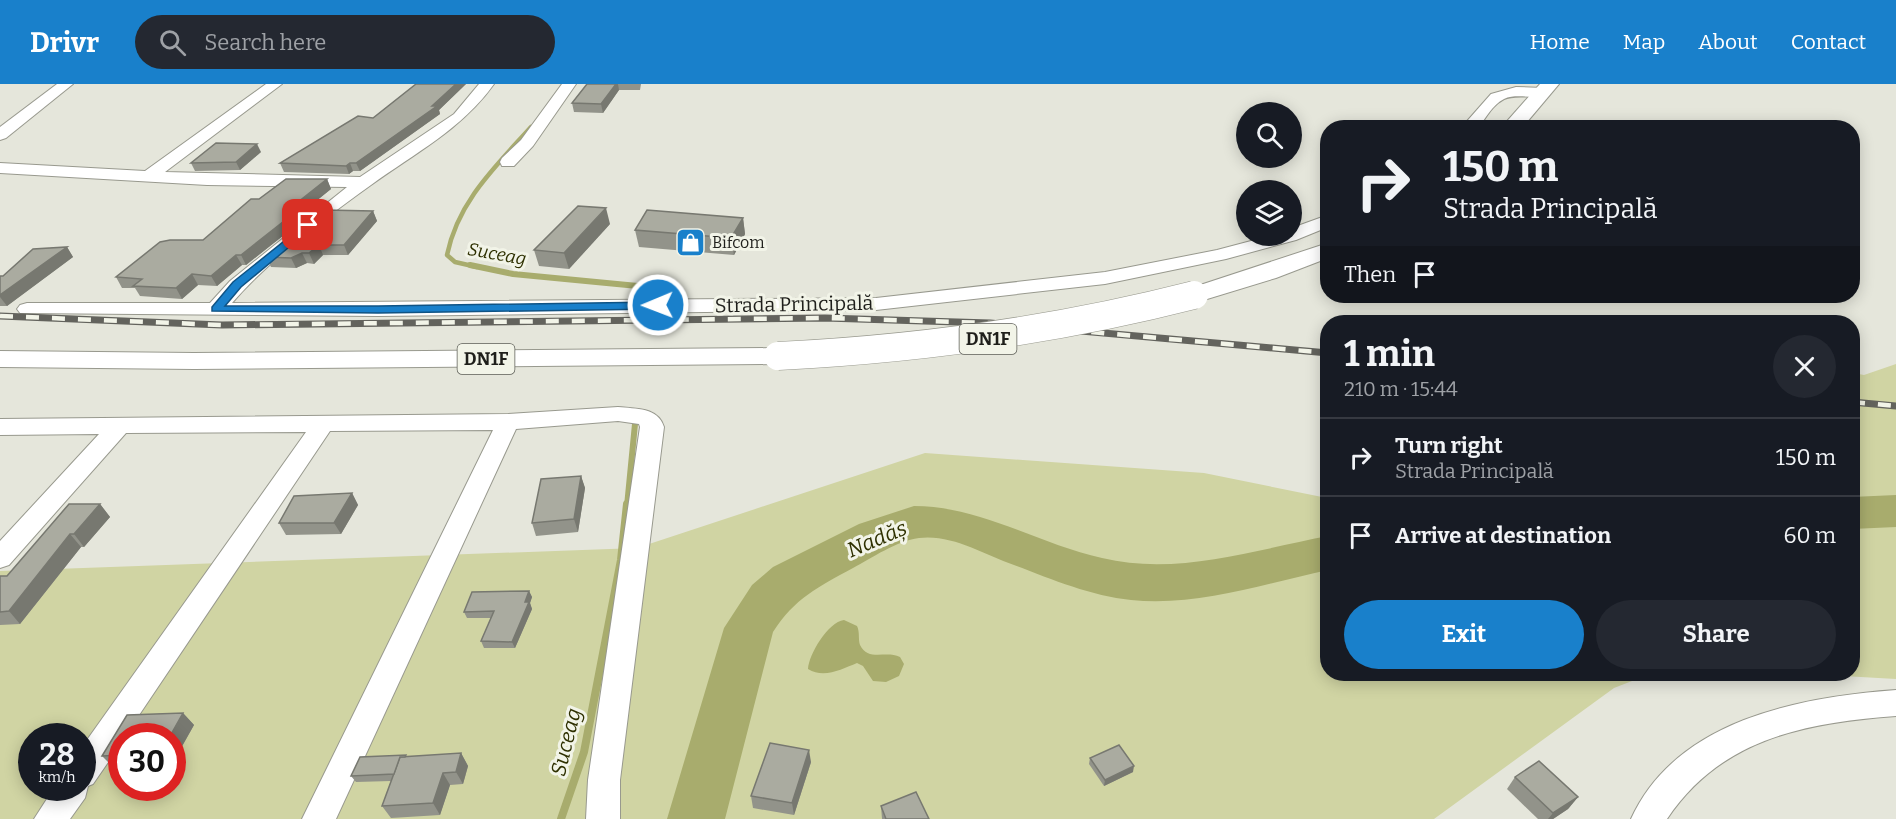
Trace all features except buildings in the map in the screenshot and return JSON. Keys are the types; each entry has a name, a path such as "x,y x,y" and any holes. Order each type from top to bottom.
{"main road":[{"path":"1518,120 1546,88"},
{"name":"DN1F","path":"0,359 206,361 778,356 915,348 1091,321 1194,295 1267,273 1320,253"}],"street":[{"path":"0,135 66,84"},
{"path":"148,177 275,84"},
{"path":"216,309 237,285 364,182 459,117 487,84"},
{"path":"508,162 527,143 569,84"},
{"path":"1478,120 1491,100 1524,90 1546,88"},
{"path":"0,168 148,177 364,182"},
{"name":"Strada Principală","path":"1302,230 1320,223"},
{"name":"Strada Principală","path":"27,309 378,310 658,305 840,305 957,296 1137,272 1251,246"},
{"path":"0,427 508,422 618,414 644,417 650,420 652,427 604,780 603,819"},
{"path":"320,819 508,422"},
{"path":"96,754 323,424"},
{"path":"0,558 119,426"},
{"path":"1648,819 1660,796 1694,763 1727,740 1799,714 1860,705 1896,703"},
{"path":"51,819 64,801"}],"shaded area":[{"path":"1896,364 1896,679 1860,677 1860,374"},
{"path":"925,453 1204,473 1320,497 1320,681 1632,681 1614,688 1434,819 0,819 0,571 637,548"},
{"path":"844,620 857,626 863,650 872,654 900,657 904,664 899,676 886,682 873,681 863,666 857,663 827,673 808,669 820,640 832,626"}],"waterway":[{"name":"Suceag","path":"477,267 455,262 447,255 452,236 469,201 480,185 531,127"},
{"name":"Suceag","path":"470,265 513,274 669,289 676,293 675,296"},
{"name":"Suceag","path":"627,506 635,424"},
{"name":"Suceag","path":"561,819 584,752 621,560 627,504"},
{"name":"Nadăș","path":"1860,513 1896,511"},
{"name":"Nadăș","path":"696,819 749,628 769,598 790,580 875,536 914,522 935,522 965,527 1030,553 1100,576 1131,582 1182,583 1320,555"}],"railway":[{"path":"0,316 222,325 825,318 990,323 1320,352"},
{"path":"1860,403 1896,406"}],"place":[{"name":"Bifcom","path":"691,242"}],"route":[{"path":"308,225 237,285 216,309 378,310 658,305"}]}
